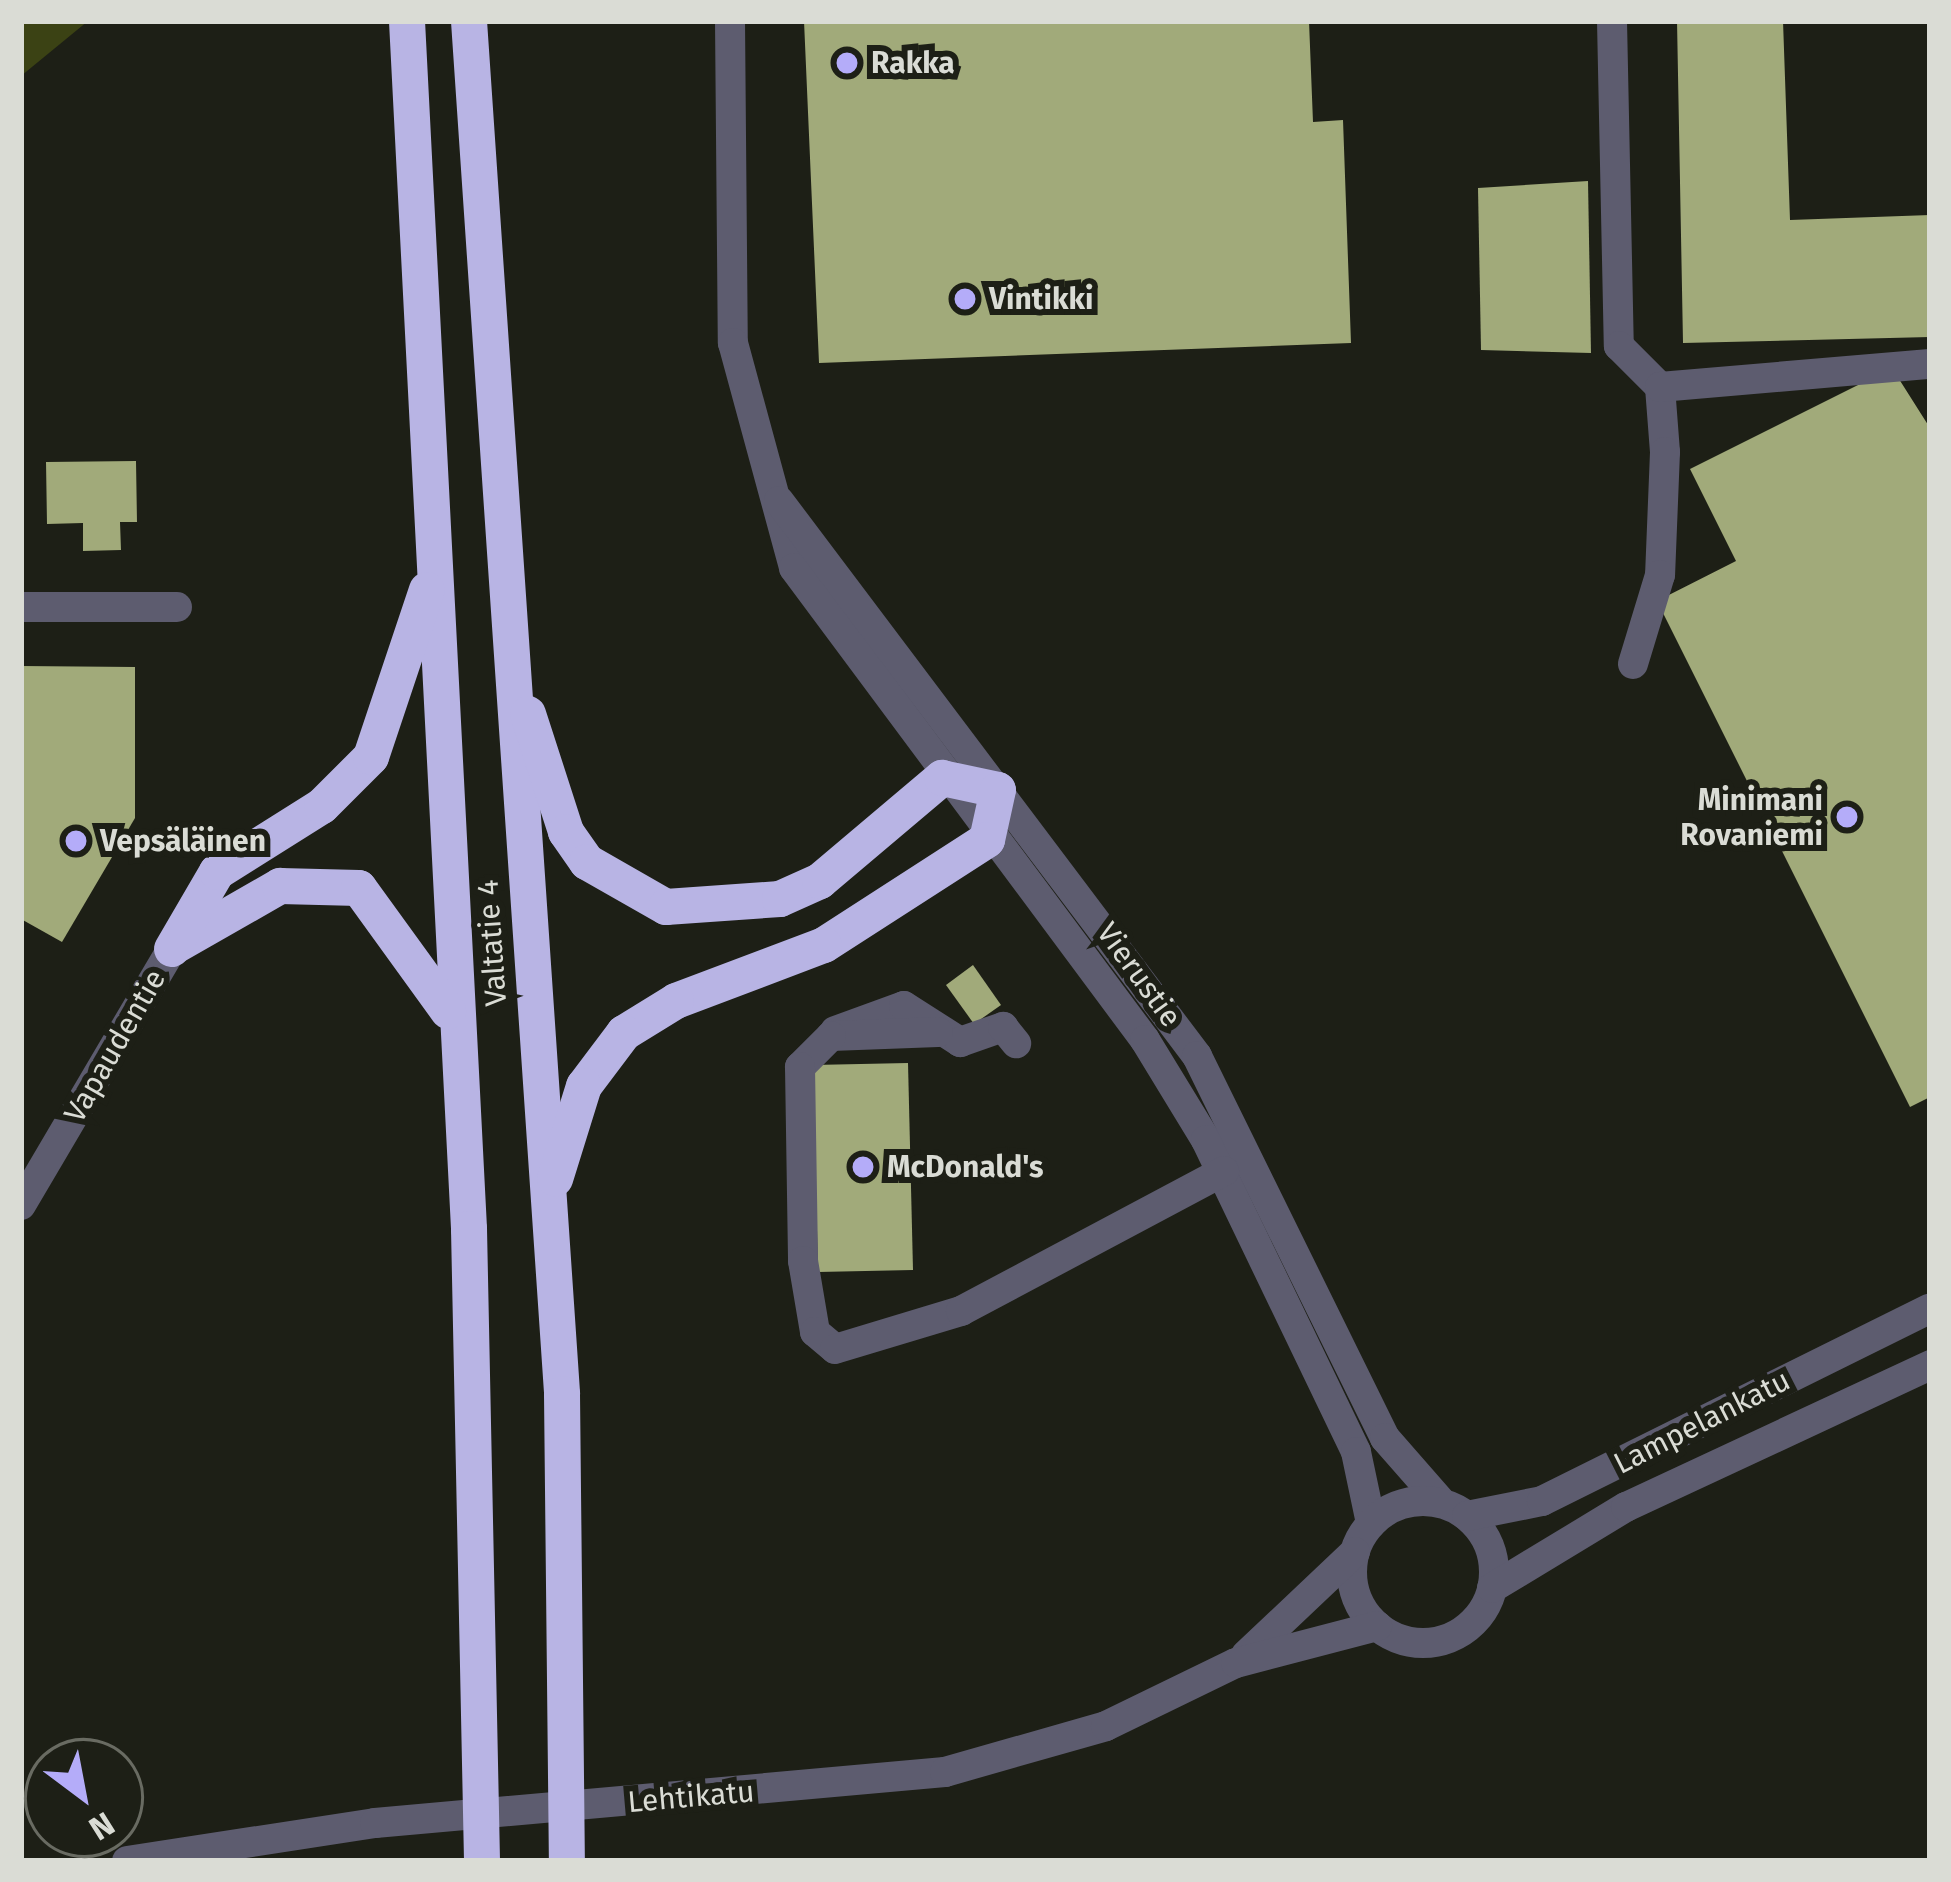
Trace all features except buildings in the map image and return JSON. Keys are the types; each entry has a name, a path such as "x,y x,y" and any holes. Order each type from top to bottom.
{"highway":[{"name":"Valtatie 4","path":"407,21 436,527 450,1014 469,1228 483,1672 482,1861"},
{"name":"Valtatie 4","path":"469,21 549,1202 567,1657 568,1861"},
{"path":"172,949 217,872 352,780 400,694 436,527"},
{"path":"512,664 566,832 612,885 666,907 735,909 820,880 942,778 998,790 987,840 824,945 676,1000 624,1033 584,1087 549,1202"},
{"path":"172,949 280,886 359,888 403,934 450,1014"}],"street":[{"name":"Vierustie","path":"730,21 734,344 768,487 794,568 987,840 1145,1040 1224,1171 1356,1452 1371,1523"},
{"path":"1612,21 1619,346 1660,387 1660,575 1633,664"},
{"path":"1660,387 1930,364"},
{"name":"Vierustie","path":"768,487 1197,1056 1385,1438 1454,1509"},
{"path":"21,607 177,607"},
{"name":"Vapaudentie","path":"21,1205 172,949"},
{"path":"1016,1043 1004,1027 960,1042 938,1032 926,1010 904,1006 852,1018 800,1067 815,1332 835,1349 855,1348 998,1292 1224,1171"},
{"name":"Lampelankatu","path":"1454,1509 1542,1501 1930,1308"},
{"name":"Lampelankatu","path":"1492,1588 1626,1507 1930,1365"},
{"path":"1411,1502 1454,1509 1490,1547 1492,1588 1469,1626 1442,1640 1377,1626 1357,1598 1355,1552 1371,1523 1411,1502"},
{"name":"Lehtikatu","path":"1236,1663 1355,1552"},
{"name":"Lehtikatu","path":"127,1861 375,1823 945,1772 1106,1726 1236,1663 1377,1626"}],"shaded area":[{"path":"21,21 88,21 21,76"}],"place":[{"name":"Rakka","path":"847,63"},
{"name":"Vintikki","path":"965,299"},
{"name":"Minimani Rovaniemi","path":"1847,817"},
{"name":"Vepsäläinen","path":"76,841"},
{"name":"McDonald's","path":"863,1167"}]}
